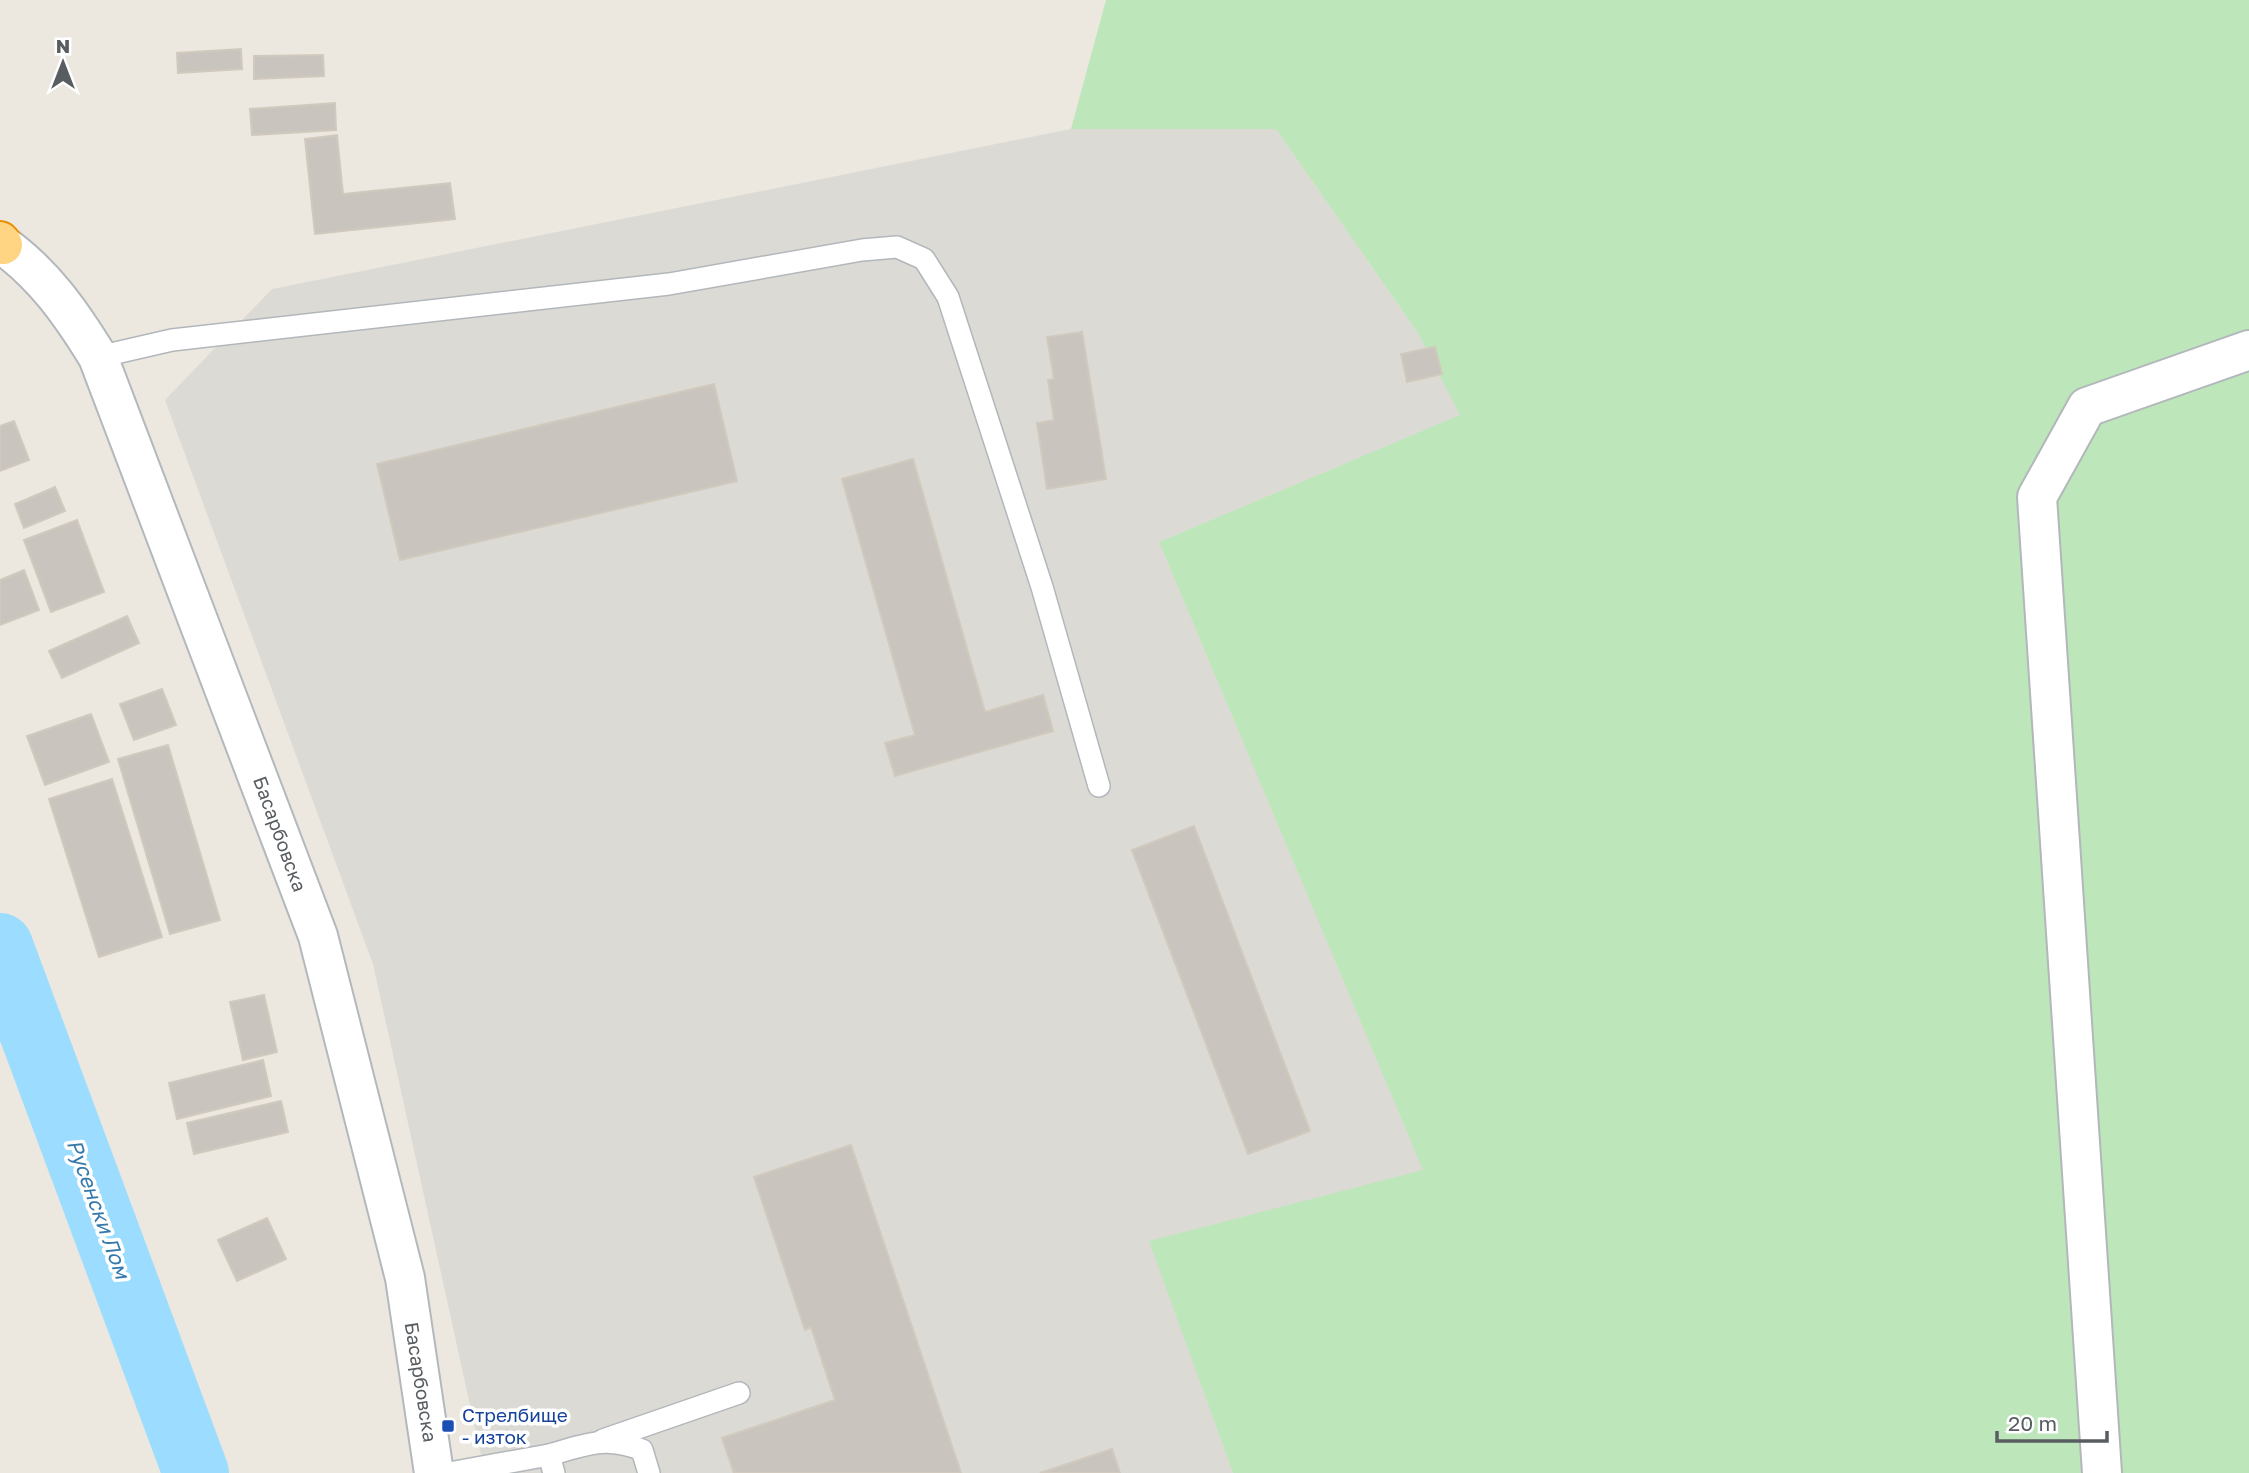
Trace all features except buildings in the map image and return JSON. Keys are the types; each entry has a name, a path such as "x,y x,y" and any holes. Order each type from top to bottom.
{"street":[{"name":"Басарбовска","path":"1,243 34,269 71,315 98,357 318,936 405,1278 434,1473"},
{"path":"2102,1473 2037,497 2087,407 2249,350"}],"lane":[{"path":"98,357 172,340 669,284 862,250 897,247 924,259 948,297 1042,587 1099,786"},
{"path":"449,1473 551,1464 603,1440 739,1393"},
{"path":"603,1440 642,1450 649,1473"}],"shaded area":[{"path":"1071,129 1276,129 1418,333 1461,415 1159,542 1424,1171 1150,1241 1233,1473 485,1473 373,964 165,400 272,289"}],"green space":[{"path":"1106,0 2249,0 2249,1473 1233,1473 1149,1241 1423,1170 1159,542 1460,415 1418,333 1276,129 1071,129"}],"waterway":[{"name":"Русенски Лом","path":"0,946 196,1473"}],"place":[{"name":"Стрелбище - изток","path":"448,1426"}]}
